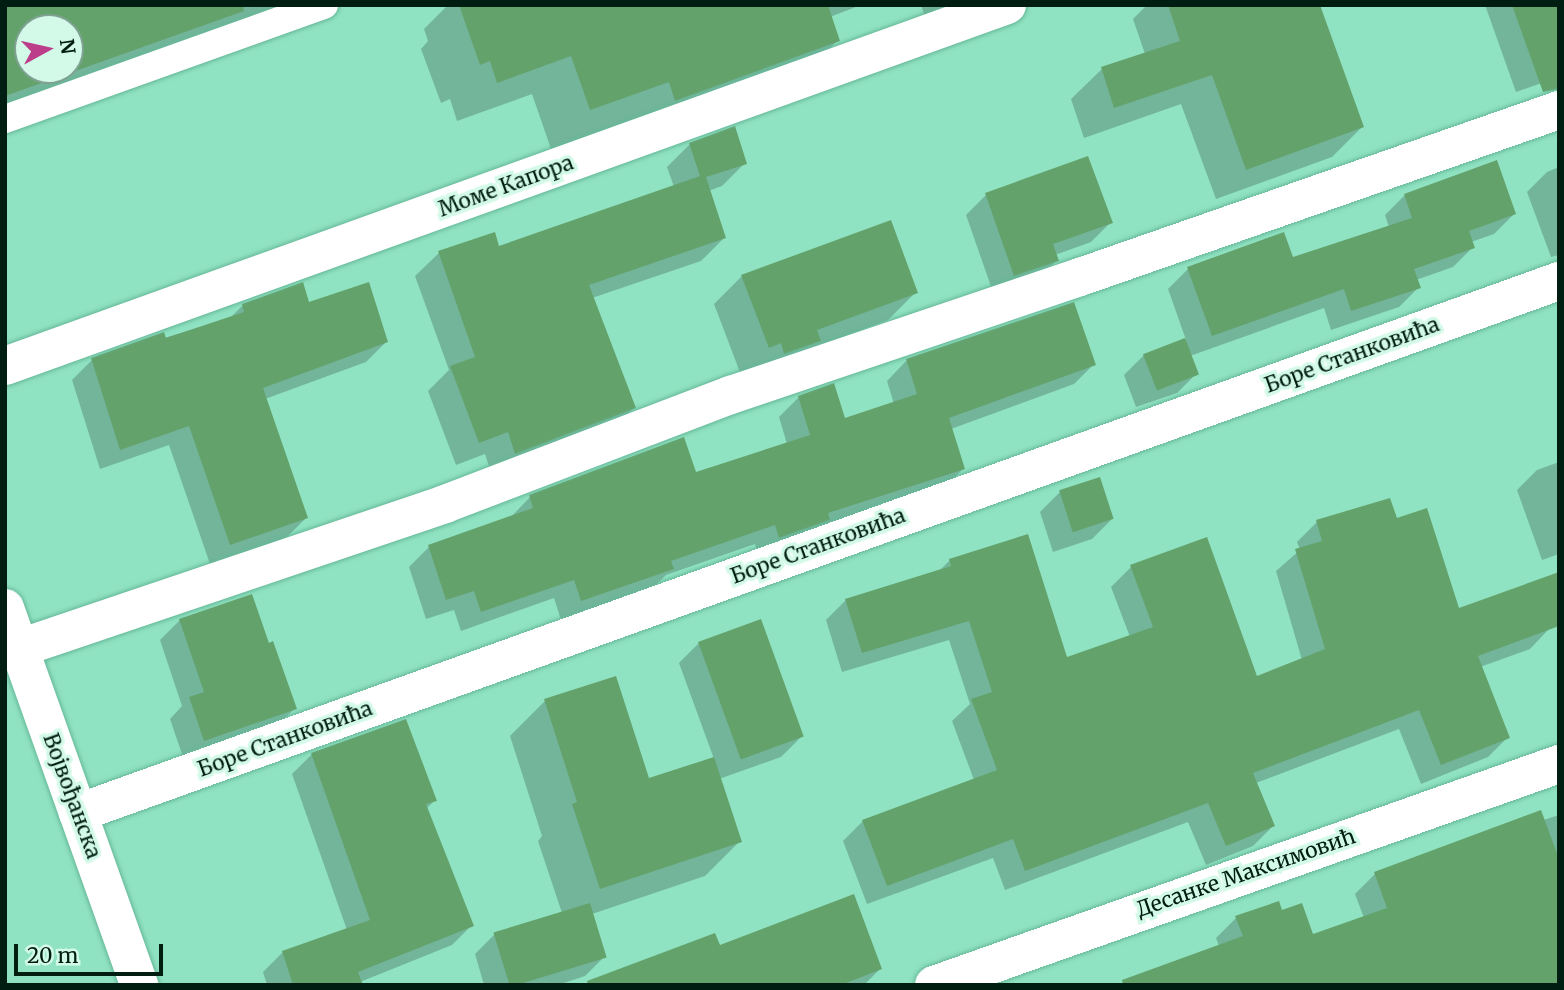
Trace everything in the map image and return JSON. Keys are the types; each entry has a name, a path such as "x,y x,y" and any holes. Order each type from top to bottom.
{"street":[{"name":"Моме Капора","path":"5,366 1007,5"},
{"path":"20,648 445,505 731,395 1094,273 1559,110"},
{"name":"Боре Станковића","path":"78,813 1559,281"},
{"name":"Војвођанска","path":"5,608 139,985"},
{"name":"Десанке Максимовић","path":"934,985 1559,764"}],"lane":[{"path":"5,119 324,5"}],"building":[{"path":"5,5 243,5 244,11 84,68 84,14 14,14 14,84 39,84 5,96"},
{"path":"459,5 828,5 840,41 675,101 669,82 590,110 571,56 497,83 490,61 480,65"},
{"path":"1168,5 1320,5 1364,127 1246,170 1212,75 1114,108 1101,67 1180,41"},
{"path":"1512,5 1559,5 1559,89 1543,92"},
{"path":"735,126 747,164 706,177 726,238 589,285 636,408 515,454 508,432 479,443 450,366 475,357 438,251 495,232 499,246 700,176 689,143"},
{"path":"1088,156 1113,223 1053,244 1059,261 1014,276 985,193"},
{"path":"1497,160 1516,214 1469,231 1475,248 1414,269 1421,288 1351,311 1344,289 1212,336 1187,267 1284,232 1293,257 1412,218 1404,194"},
{"path":"891,220 918,293 817,330 821,341 784,354 781,343 769,348 741,275"},
{"path":"303,282 309,302 369,282 388,342 263,388 308,518 230,545 189,426 120,450 91,358 164,332 166,338 244,312 242,304"},
{"path":"1074,302 1096,365 949,418 965,469 828,513 830,520 779,538 775,525 671,561 674,569 581,601 574,580 481,612 474,591 446,600 428,545 533,508 529,495 684,437 696,472 810,435 798,396 834,383 845,418 917,394 906,359"},
{"path":"1185,338 1199,374 1157,391 1143,354"},
{"path":"1100,477 1114,519 1073,532 1059,490"},
{"path":"1390,498 1397,518 1427,508 1459,608 1559,572 1559,626 1478,656 1510,738 1441,765 1419,710 1253,773 1275,826 1226,846 1208,803 1025,871 1013,839 887,886 862,820 997,770 971,699 992,692 969,621 862,653 845,599 951,566 949,559 1028,534 1067,657 1153,627 1130,565 1207,537 1257,676 1325,649 1295,549 1322,541 1316,520"},
{"path":"252,594 269,643 273,641 297,709 204,741 189,697 204,692 179,619"},
{"path":"761,619 804,736 741,759 698,642"},
{"path":"616,676 649,778 714,757 742,842 600,889 572,804 577,802 544,699"},
{"path":"406,719 437,801 426,804 474,926 358,972 363,985 293,985 282,951 370,920 311,753"},
{"path":"1541,810 1559,859 1559,985 1123,985 1122,980 1243,936 1235,916 1279,901 1282,910 1302,903 1313,934 1387,908 1374,872"},
{"path":"854,894 882,969 841,985 588,985 587,981 715,933 720,945"},
{"path":"590,903 607,958 509,985 493,933"}]}
